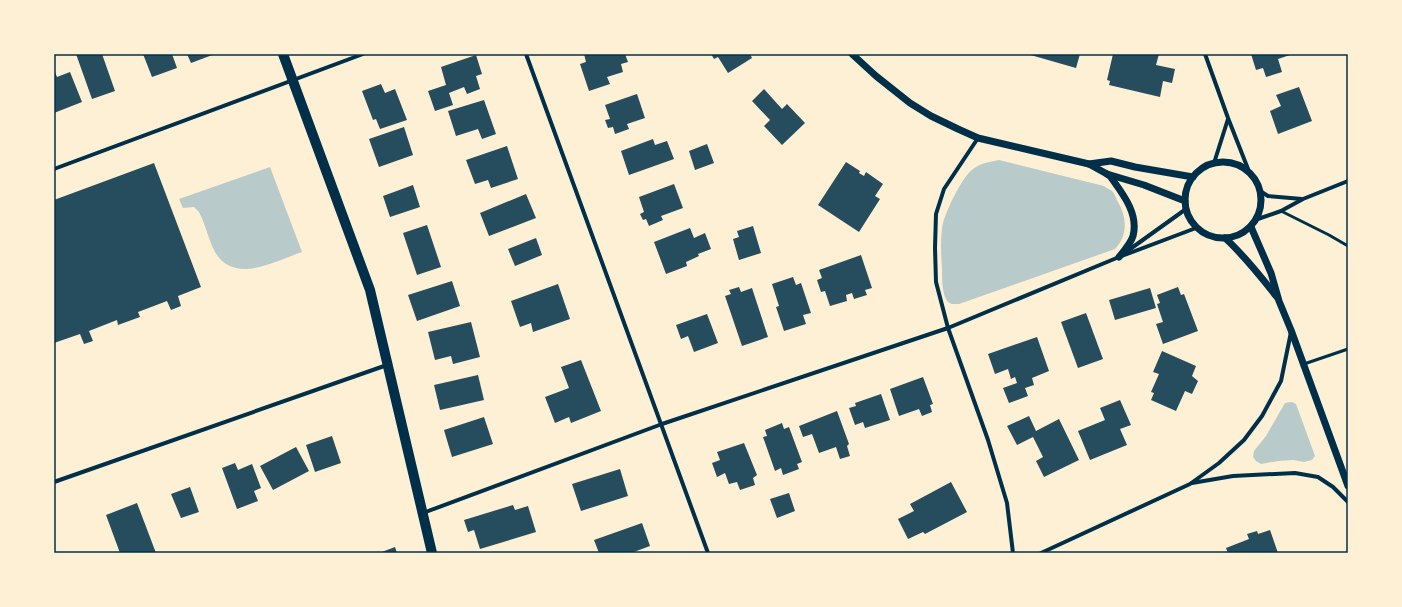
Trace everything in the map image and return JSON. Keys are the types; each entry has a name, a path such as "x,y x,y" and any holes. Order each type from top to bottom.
{"main road":[{"path":"283,54 370,290 432,553"}],"street":[{"path":"54,169 363,54"},
{"path":"526,54 708,553"},
{"path":"852,54 876,76 910,103 931,116 978,138 1089,164 1107,174 1144,185 1185,205"},
{"path":"1205,54 1250,174"},
{"path":"1214,163 1228,118"},
{"path":"978,138 944,189 936,214 936,282 948,328 988,440 1005,496 1013,553"},
{"path":"1089,164 1111,161 1135,167 1193,177"},
{"path":"1224,162 1243,168 1250,174 1260,191 1261,201 1260,211 1251,226 1239,235 1225,238 1210,236 1196,228 1190,219 1185,205 1187,188 1193,177 1202,168 1214,163 1224,162"},
{"path":"1107,174 1126,198 1134,223 1133,237 1119,257"},
{"path":"1255,220 1281,211 1303,199 1348,181"},
{"path":"1260,191 1268,196 1303,199"},
{"path":"1119,257 1185,205"},
{"path":"1251,226 1271,273 1279,301 1304,364 1348,486"},
{"path":"423,513 662,424 948,328 1119,257 1196,228"},
{"path":"1225,238 1238,250 1279,301"},
{"path":"1041,553 1190,484 1224,458 1244,440 1262,416 1281,381 1291,330"},
{"path":"54,482 387,365"},
{"path":"1190,484 1233,476 1294,473 1318,477 1332,487 1348,502"}],"lane":[{"path":"1281,211 1348,246"},
{"path":"1304,364 1348,349"}],"shaded area":[{"path":"999,160 1104,186 1112,191 1121,208 1125,226 1124,232 1115,249 959,304 953,304 947,301 942,280 941,240 943,223 955,194 969,173 979,165"},
{"path":"270,167 302,252 256,268 244,269 233,267 223,262 215,252 199,212 194,207 183,208 179,199"},
{"path":"1292,402 1296,404 1315,456 1312,460 1304,462 1293,460 1261,464 1253,457 1254,451 1266,436 1285,403"}],"building":[{"path":"76,54 102,54 115,91 92,99"},
{"path":"143,54 172,54 177,68 152,77"},
{"path":"187,54 215,54 191,63"},
{"path":"584,54 625,54 628,62 621,64 623,72 607,77 610,84 589,91 580,64 586,62"},
{"path":"711,54 750,54 752,58 728,73 718,57 714,59"},
{"path":"1027,54 1080,54 1076,68"},
{"path":"1113,54 1159,54 1156,65 1175,69 1172,83 1163,81 1160,97 1109,85 1110,81 1107,80"},
{"path":"1251,54 1293,54 1278,59 1282,72 1266,77 1263,68 1256,70"},
{"path":"476,55 482,74 476,76 480,89 467,94 464,87 449,93 453,105 435,111 428,91 446,85 441,67"},
{"path":"54,70 57,77 70,72 82,102 54,113"},
{"path":"381,84 385,93 395,89 407,120 380,129 376,119 373,120 362,91"},
{"path":"1299,87 1312,121 1278,134 1270,111 1281,106 1276,95"},
{"path":"764,89 782,109 787,104 805,123 782,145 764,126 770,120 752,101"},
{"path":"637,94 645,118 627,124 629,129 615,134 613,127 608,128 605,120 610,119 605,105"},
{"path":"484,100 496,134 482,139 478,129 456,136 448,111"},
{"path":"404,127 413,155 379,167 369,139"},
{"path":"653,139 655,145 667,141 674,159 629,175 621,151"},
{"path":"707,144 714,163 695,170 689,151"},
{"path":"507,146 518,179 491,188 488,180 475,184 466,160"},
{"path":"846,162 860,171 859,173 864,176 866,172 883,184 875,196 880,199 859,232 818,205"},
{"path":"154,163 201,287 178,296 181,306 171,310 167,301 138,312 140,317 118,325 117,320 89,331 93,341 84,344 80,334 54,343 54,200"},
{"path":"674,184 683,208 661,216 663,220 649,226 646,219 643,220 640,214 644,212 639,197"},
{"path":"413,185 420,207 390,217 383,196"},
{"path":"526,194 536,218 489,236 480,213"},
{"path":"427,225 441,267 417,275 403,233"},
{"path":"753,226 761,253 739,260 733,239 739,237 737,231"},
{"path":"690,228 694,238 705,233 711,249 698,254 699,256 686,262 687,266 666,274 654,242"},
{"path":"536,238 542,255 515,266 508,249"},
{"path":"861,255 872,288 865,290 867,295 854,299 852,293 846,295 847,301 830,306 825,291 821,292 817,280 822,278 819,270"},
{"path":"793,277 796,285 801,283 811,313 803,315 806,324 784,331 776,307 779,306 772,284"},
{"path":"452,281 460,306 417,321 408,295"},
{"path":"558,284 570,319 533,332 531,323 520,327 511,301"},
{"path":"739,287 741,292 752,288 768,337 742,346 725,296 731,294 729,290"},
{"path":"1178,287 1181,295 1184,294 1198,331 1163,344 1156,324 1163,322 1157,304 1160,303 1157,295"},
{"path":"1150,288 1156,308 1115,320 1109,300"},
{"path":"1086,313 1103,359 1078,368 1061,322"},
{"path":"707,314 718,343 694,352 688,336 681,339 676,325"},
{"path":"471,322 480,357 453,364 451,356 435,360 428,332"},
{"path":"1037,337 1049,371 1032,378 1034,385 1025,388 1028,396 1009,403 1003,388 1017,383 1015,377 1011,379 1008,369 995,374 988,354"},
{"path":"1162,351 1196,366 1192,376 1198,381 1192,394 1185,391 1176,411 1151,400 1154,393 1151,392 1159,374 1153,372"},
{"path":"581,360 601,411 571,423 569,417 555,423 545,397 569,388 561,367"},
{"path":"478,375 484,400 440,410 434,385"},
{"path":"923,377 933,404 930,405 932,412 922,416 919,409 899,416 890,389"},
{"path":"881,394 890,420 865,428 863,422 855,425 849,408 856,406 855,403"},
{"path":"1120,400 1131,425 1120,429 1127,445 1090,460 1078,431 1105,420 1100,408"},
{"path":"837,411 849,444 847,446 850,456 840,459 836,447 819,453 812,434 803,437 799,426"},
{"path":"1029,416 1036,431 1059,419 1079,460 1044,477 1036,461 1043,457 1033,437 1017,445 1007,426"},
{"path":"484,417 493,444 452,457 444,430"},
{"path":"782,423 784,429 789,427 802,462 797,464 799,469 783,475 781,468 775,471 763,437 767,436 765,430"},
{"path":"332,436 341,463 315,472 306,445"},
{"path":"744,443 757,475 753,478 755,485 740,490 737,482 729,484 725,473 717,477 712,463 720,460 717,452"},
{"path":"296,447 309,471 273,490 260,466"},
{"path":"235,463 238,470 252,464 261,488 254,491 258,501 237,509 222,468"},
{"path":"620,469 628,496 581,511 572,484"},
{"path":"951,482 967,512 925,534 923,532 908,539 898,519 914,511 910,504"},
{"path":"190,487 199,512 181,518 171,494"},
{"path":"789,493 795,511 777,518 770,499"},
{"path":"137,503 156,553 120,553 106,515"},
{"path":"513,505 515,510 528,506 536,532 480,549 474,530 468,532 464,520"},
{"path":"642,523 650,546 631,553 599,553 594,540"},
{"path":"1270,530 1278,553 1228,553 1226,548 1249,539 1247,534 1257,531 1258,534"},
{"path":"395,547 397,553 379,553"}]}
